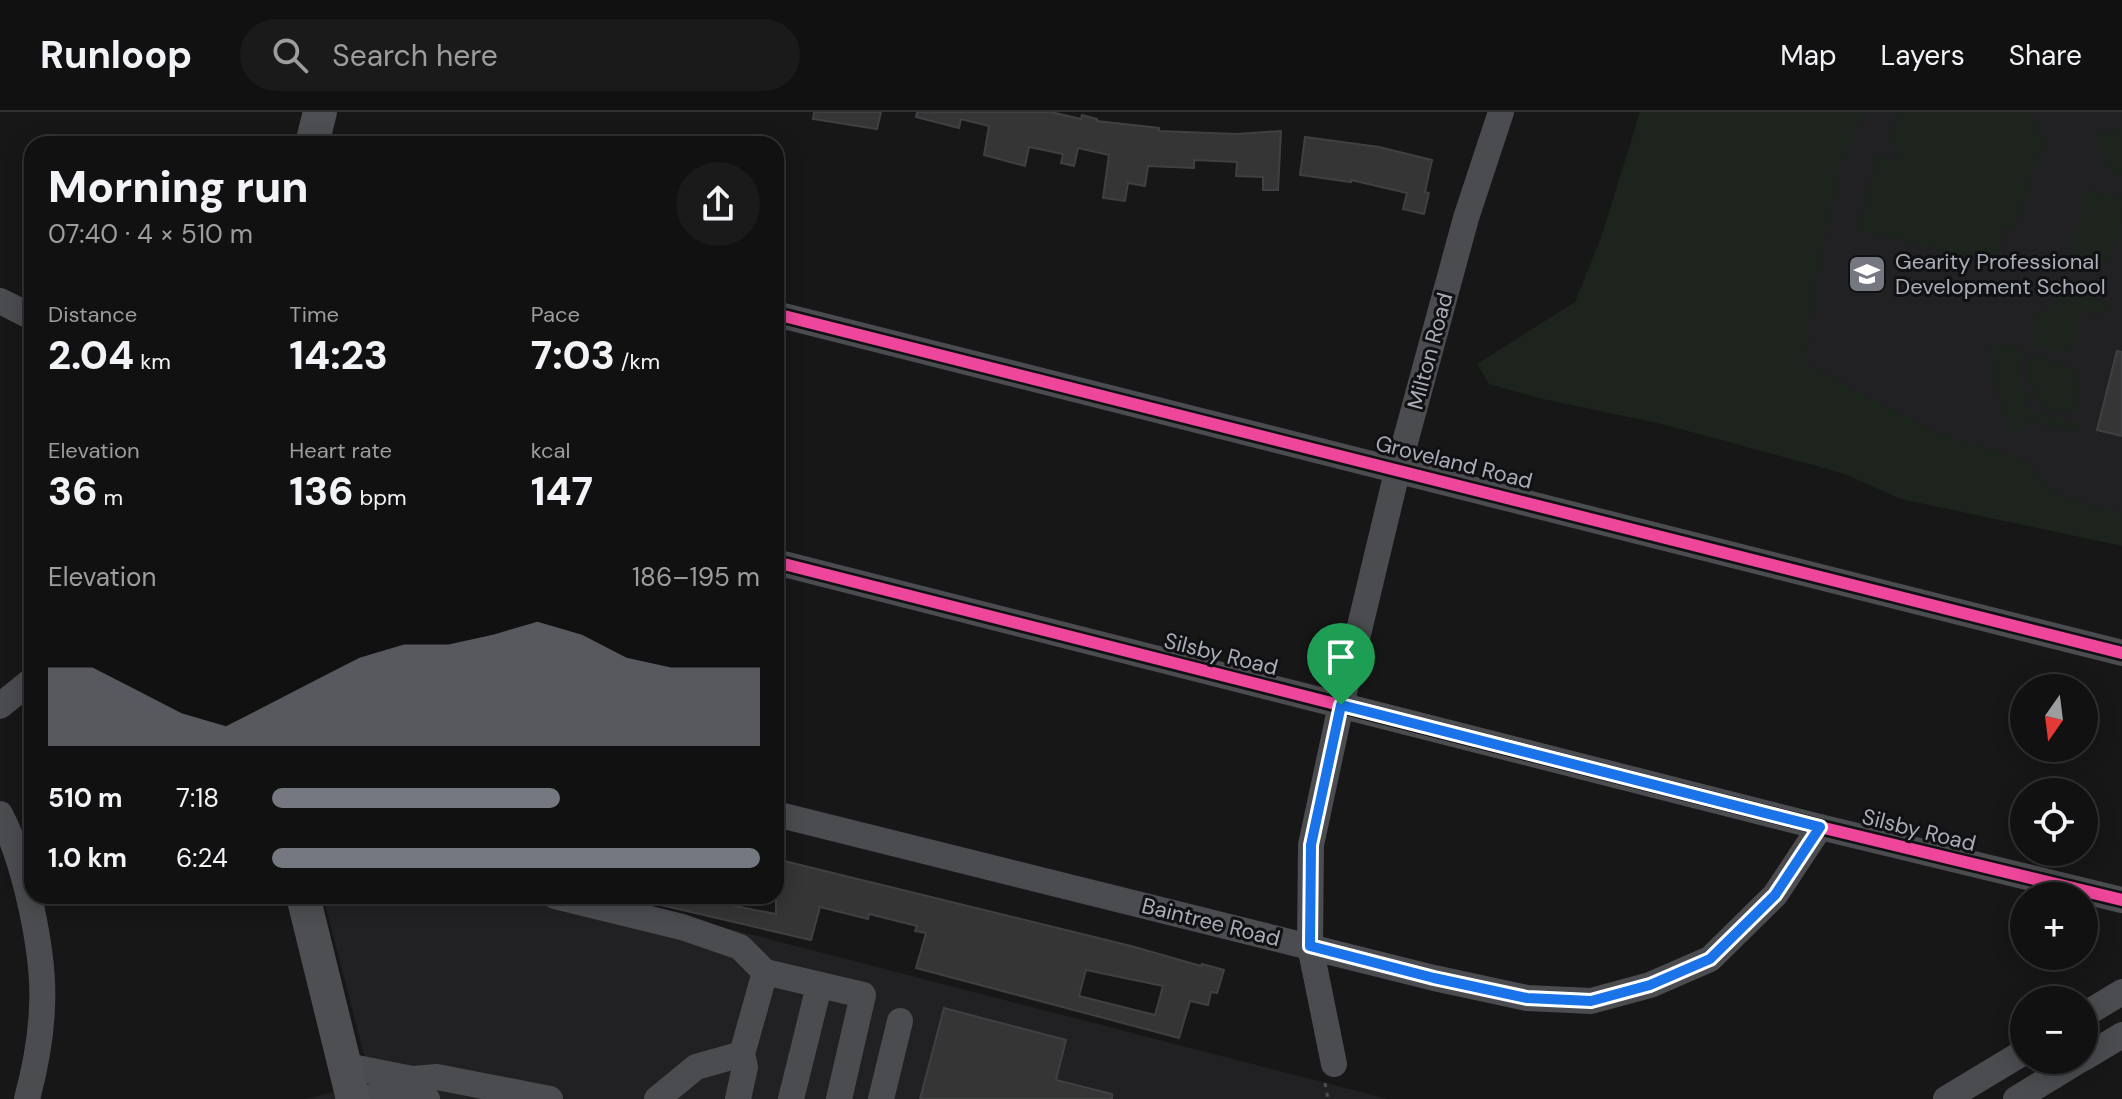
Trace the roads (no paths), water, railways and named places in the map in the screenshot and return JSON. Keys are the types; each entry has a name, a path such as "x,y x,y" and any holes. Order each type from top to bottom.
{"main road":[{"path":"314,136 320,112"},
{"path":"305,904 350,1083"}],"street":[{"name":"Milton Road","path":"1334,1064 1310,946 1311,845 1398,468 1494,113"},
{"path":"0,301 24,313"},
{"name":"Groveland Road","path":"784,316 1398,468 2122,653"},
{"name":"Silsby Road","path":"784,564 1820,827 2122,900"},
{"path":"0,706 24,686"},
{"path":"0,814 12,843 24,891"},
{"name":"Baintree Road","path":"784,816 1434,978 1527,998 1591,1001 1650,985 1710,959 1775,895 1820,827"},
{"path":"27,904 37,943 42,1005 34,1073 27,1099"},
{"path":"588,904 682,927 740,947 765,972 863,995 839,1099"},
{"path":"738,1099 745,1067 742,1054 765,972"},
{"path":"791,1099 819,986"},
{"path":"2098,1007 2122,992"},
{"path":"881,1099 900,1021"},
{"path":"2098,1049 2122,1035"},
{"path":"657,1099 696,1067 742,1054"},
{"path":"1946,1099 2010,1060"},
{"path":"684,1099 690,1072"},
{"path":"2016,1099 2057,1074"},
{"path":"350,1083 437,1077 550,1099"},
{"path":"360,1099 408,1089 423,1092 427,1099"}],"place":[{"name":"Gearity Professional Development School","path":"1867,274"}]}
